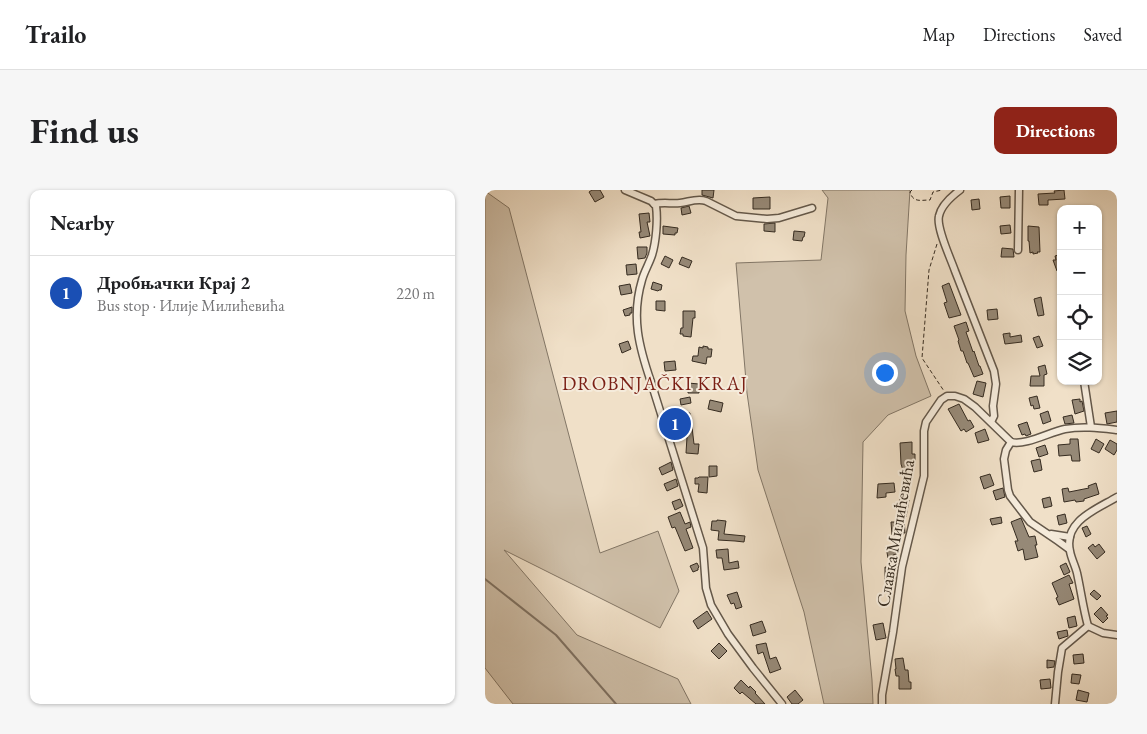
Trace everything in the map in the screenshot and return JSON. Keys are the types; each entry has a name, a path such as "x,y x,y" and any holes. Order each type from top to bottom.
{"street":[{"path":"625,190 649,200 657,209 655,241 642,279 637,306 638,337 642,356 703,548 706,588 711,605 753,668 783,704"},
{"path":"960,190 942,209 938,224 994,371 996,384 993,406 994,416 991,422"},
{"path":"1018,250 1019,190"},
{"path":"654,204 679,204 702,200 736,216 767,219 779,218 812,208"},
{"path":"1085,385 1091,427"},
{"path":"947,396 964,399 975,407 1011,442 1017,444 1063,430 1091,427 1117,430"},
{"name":"Славка Милићевића","path":"881,704 902,567 924,476 924,431 926,422 936,405 947,396"},
{"path":"1011,442 1006,450 1004,459 1008,490 1030,522 1069,550"},
{"path":"1088,626 1077,571 1069,550 1069,537 1072,528 1083,518 1117,497"},
{"path":"1048,534 1069,537"},
{"path":"1088,626 1103,633 1117,634"},
{"path":"1055,704 1062,648 1088,626"}],"path":[{"path":"912,190 910,192 911,197 915,200 929,200 933,192 942,190"},
{"path":"941,231 929,270 922,358 947,396"}],"shaded area":[{"path":"822,190 910,190 905,311 916,356 931,396 888,415 863,442 861,562 873,704 824,704 804,612 758,470 747,393 736,263 821,260 828,198"},
{"path":"485,191 509,208 600,553 658,531 679,591 660,628 504,550 577,635 678,679 691,704 513,704 485,668"}],"building":[{"path":"600,190 604,197 595,202 589,192"},
{"path":"702,190 714,190 713,198 702,195"},
{"path":"1064,190 1065,199 1048,200 1048,205 1039,205 1038,194 1055,193 1054,191"},
{"path":"1010,196 1010,208 1001,208 1000,197"},
{"path":"770,197 770,209 753,209 753,198"},
{"path":"979,199 980,209 972,210 971,200"},
{"path":"689,206 691,213 682,215 681,208"},
{"path":"649,213 650,222 647,222 650,236 640,238 639,214"},
{"path":"775,223 775,232 764,231 764,224"},
{"path":"1010,225 1011,233 1001,234 1000,226"},
{"path":"663,226 678,228 677,233 675,235 663,234"},
{"path":"1028,226 1039,227 1040,252 1038,253 1030,253"},
{"path":"794,231 805,232 802,241 793,240"},
{"path":"637,247 647,247 645,258 638,259"},
{"path":"1002,248 1013,249 1014,257 1001,257"},
{"path":"1057,255 1057,271 1053,260 1056,260 1055,256"},
{"path":"665,256 673,260 669,268 661,264"},
{"path":"682,257 692,261 689,268 679,264"},
{"path":"636,264 637,274 627,275 626,265"},
{"path":"653,282 662,285 661,290 651,289"},
{"path":"949,283 961,315 949,318 944,303 947,302 942,286"},
{"path":"630,284 632,293 621,295 619,286"},
{"path":"1041,297 1044,315 1038,316 1034,299"},
{"path":"656,301 665,301 665,311 656,310"},
{"path":"632,307 632,313 625,316 623,310"},
{"path":"997,309 998,319 988,320 987,310"},
{"path":"683,311 695,311 691,337 680,334 681,328 683,328"},
{"path":"966,322 969,331 966,332 983,374 974,377 963,351 961,351 954,326"},
{"path":"1010,333 1010,337 1021,335 1022,342 1005,344 1003,334"},
{"path":"1039,336 1043,346 1037,348 1033,338"},
{"path":"628,341 631,349 622,353 619,344"},
{"path":"703,346 712,349 711,357 707,357 706,364 692,361 693,356 698,356 699,347 703,348"},
{"path":"675,361 676,370 665,371 664,362"},
{"path":"1045,365 1047,374 1044,375 1044,386 1030,386 1031,376 1040,376 1038,367"},
{"path":"977,381 986,383 983,397 973,394"},
{"path":"688,383 699,384 699,393 688,393"},
{"path":"1037,396 1040,408 1034,409 1029,398"},
{"path":"690,397 691,403 681,405 680,399"},
{"path":"1080,399 1084,411 1075,414 1072,400"},
{"path":"710,400 723,403 721,412 708,409"},
{"path":"959,404 968,421 970,420 974,427 966,432 964,429 961,431 948,409"},
{"path":"1048,411 1051,421 1043,424 1040,414"},
{"path":"1117,411 1117,422 1107,424 1105,413"},
{"path":"681,413 690,413 689,427 692,427 694,444 699,444 698,454 686,453 687,437 684,437 683,423 680,423"},
{"path":"1072,415 1074,423 1065,424 1063,417"},
{"path":"1027,422 1031,434 1026,436 1025,434 1022,435 1018,425"},
{"path":"985,429 989,440 978,443 975,433"},
{"path":"1070,439 1078,439 1080,461 1072,461 1071,455 1059,456 1058,445 1070,444"},
{"path":"1096,439 1104,444 1099,453 1091,449"},
{"path":"1110,440 1117,444 1117,450 1114,455 1105,449"},
{"path":"912,442 912,454 915,454 915,462 909,463 913,474 905,477 901,464 900,443"},
{"path":"1045,445 1048,454 1039,457 1036,448"},
{"path":"1040,459 1042,470 1034,472 1031,461"},
{"path":"671,462 673,470 662,475 659,468"},
{"path":"709,466 717,466 717,476 709,477"},
{"path":"990,474 994,485 984,489 980,477"},
{"path":"708,477 707,493 698,492 699,484 695,484 695,478"},
{"path":"676,479 678,486 667,491 664,484"},
{"path":"894,483 895,492 886,493 886,497 877,498 878,484"},
{"path":"1096,483 1099,494 1084,499 1084,501 1064,502 1062,489 1068,488 1069,492 1089,488 1088,486"},
{"path":"1003,488 1005,497 996,500 993,491"},
{"path":"1050,497 1052,506 1044,508 1042,499"},
{"path":"680,499 683,506 675,510 672,502"},
{"path":"900,499 909,500 906,517 904,517 905,533 902,533 903,535 892,535 891,522 896,522"},
{"path":"680,512 685,524 690,522 691,527 686,529 693,548 685,551 675,527 672,528 668,517"},
{"path":"1065,514 1067,523 1059,525 1057,516"},
{"path":"1001,517 1002,523 992,525 990,519"},
{"path":"1021,518 1029,537 1035,536 1038,557 1025,560 1023,549 1018,551 1015,541 1018,541 1011,522"},
{"path":"712,521 726,521 724,534 745,536 744,542 718,540 719,531 711,530"},
{"path":"1087,526 1091,534 1086,537 1082,528"},
{"path":"1093,544 1095,547 1099,544 1105,552 1097,559 1088,548"},
{"path":"896,546 897,554 888,558 886,547"},
{"path":"728,549 729,563 738,561 739,568 724,570 722,558 717,558 716,550"},
{"path":"697,563 698,570 693,572 690,566"},
{"path":"1066,563 1070,572 1064,575 1060,566"},
{"path":"885,567 896,568 894,582 885,582"},
{"path":"1069,575 1073,583 1069,584 1074,599 1059,605 1052,583"},
{"path":"1094,590 1101,596 1097,600 1090,594"},
{"path":"737,592 742,607 736,609 734,603 731,604 727,595"},
{"path":"1101,607 1108,615 1106,616 1108,618 1103,623 1094,614"},
{"path":"707,611 712,619 698,629 693,621"},
{"path":"1075,616 1077,626 1069,628 1067,618"},
{"path":"762,621 766,632 753,636 750,625"},
{"path":"883,623 886,638 876,640 873,625"},
{"path":"1067,630 1068,636 1059,639 1057,632"},
{"path":"719,643 727,651 719,659 711,651"},
{"path":"766,643 770,659 776,657 781,669 770,673 763,652 758,654 756,645"},
{"path":"1083,654 1084,663 1074,664 1073,655"},
{"path":"903,658 905,670 908,670 911,689 899,689 899,676 896,676 895,659"},
{"path":"1047,660 1055,661 1054,667 1047,668"},
{"path":"1072,674 1081,675 1079,684 1071,683"},
{"path":"1050,679 1051,688 1041,689 1040,680"},
{"path":"741,680 756,692 765,704 756,704 734,688"},
{"path":"795,690 803,700 798,704 792,704 787,697"},
{"path":"1078,690 1089,693 1087,702 1076,700"}],"waterway":[{"path":"485,579 556,635 616,704"}],"place":[{"name":"Дробњачки Крај 2","path":"675,424"}],"district":[{"name":"DROBNJAČKI KRAJ","path":"655,383"}]}
